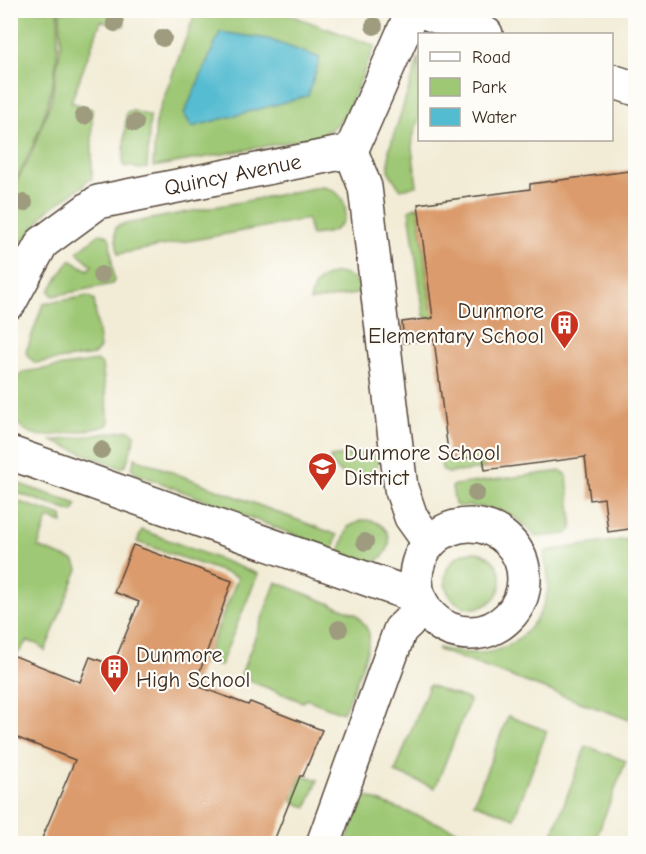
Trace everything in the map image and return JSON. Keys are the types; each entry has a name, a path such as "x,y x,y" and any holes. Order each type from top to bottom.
{"street":[{"path":"410,10 406,26 351,151 365,187 401,488 411,517 429,542"},
{"path":"418,10 483,33"},
{"path":"613,81 636,89"},
{"name":"Quincy Avenue","path":"10,302 42,243 98,202 351,151"},
{"path":"10,453 421,602"},
{"path":"462,525 481,526 498,532 512,545 522,561 524,580 521,598 511,615 496,627 478,632 460,632 442,626 428,614 421,602 415,583 416,569 429,542 444,531 462,525"},
{"path":"323,843 400,630 421,602"}],"green space":[{"path":"11,10 58,11 58,34 57,57 48,103 32,147 11,188"},
{"path":"60,11 105,11 123,19 125,25 119,27 101,21 71,102 92,109 92,179 86,181 84,185 47,211 11,256 11,191 30,157 51,101 61,44"},
{"path":"196,11 279,11 375,46 346,114 334,127 320,136 153,167 156,119"},
{"path":"418,60 418,122 412,148 417,186 400,189 389,172 389,150"},
{"path":"133,111 150,116 147,168 138,169 129,165 125,167 123,164 126,116 127,112"},
{"path":"319,187 329,188 336,192 345,205 343,220 330,232 311,235 307,219 118,254 115,232 116,227 120,225"},
{"path":"418,206 431,308 465,304 467,313 428,318 424,316 409,210"},
{"path":"101,233 108,236 110,240 114,281 112,284 53,296 49,291 70,260 88,270 92,265 77,252"},
{"path":"337,273 353,279 363,293 310,301 318,282 326,276"},
{"path":"88,296 94,300 100,348 94,355 35,363 26,352 43,304"},
{"path":"97,361 102,365 108,425 73,433 43,436 27,431 14,419 10,408 11,394 23,372"},
{"path":"129,430 135,434 135,437 126,465 121,468 52,441"},
{"path":"382,451 374,469 358,477 342,473 335,467 330,457"},
{"path":"448,456 449,460 483,456 484,469 448,473 442,469 441,461"},
{"path":"135,458 337,535 333,550 135,473 132,468"},
{"path":"561,471 567,477 572,522 572,529 567,534 536,537 519,520 501,511 455,504 452,487 455,485"},
{"path":"11,481 77,504 73,512 11,491"},
{"path":"10,499 62,516 63,523 48,518 38,547 75,561 78,569 45,651 37,644 27,641 18,653 11,650"},
{"path":"362,520 381,525 389,538 386,552 380,559 370,564 339,552 348,527"},
{"path":"142,530 258,574 220,666 204,663 238,577 137,542"},
{"path":"635,538 635,722 438,650 438,648 464,653 494,651 507,646 529,629 537,618 547,592 548,572 544,555 546,551"},
{"path":"473,552 484,554 493,560 499,569 501,580 499,591 493,600 484,606 473,608 462,606 453,600 447,591 445,580 447,569 453,560 462,554"},
{"path":"276,582 356,614 367,628 369,641 367,650 343,713 306,699 303,702 240,677"},
{"path":"429,685 470,700 435,788 395,772"},
{"path":"508,716 547,731 514,818 474,803"},
{"path":"586,746 626,761 594,843 579,843 553,833"},
{"path":"300,776 318,780 307,807 292,802"},
{"path":"365,796 490,843 345,843"}],"water":[{"path":"220,32 268,39 320,58 308,96 192,127 184,114"}],"building":[{"name":"Dunmore Elementary School","path":"636,170 636,528 608,532 604,498 590,500 585,457 485,470 483,456 449,460 434,339 404,343 402,322 433,318 418,204 530,189 530,184"},
{"name":"Dunmore High School","path":"133,545 232,581 195,685 248,705 250,702 322,730 303,776 300,776 273,843 40,843 75,760 10,735 10,654 80,682 90,657 113,665 139,602 114,592"}],"place":[{"name":"Dunmore Elementary School","path":"565,350"},
{"name":"Dunmore School District","path":"323,492"},
{"name":"Dunmore High School","path":"115,694"}]}
